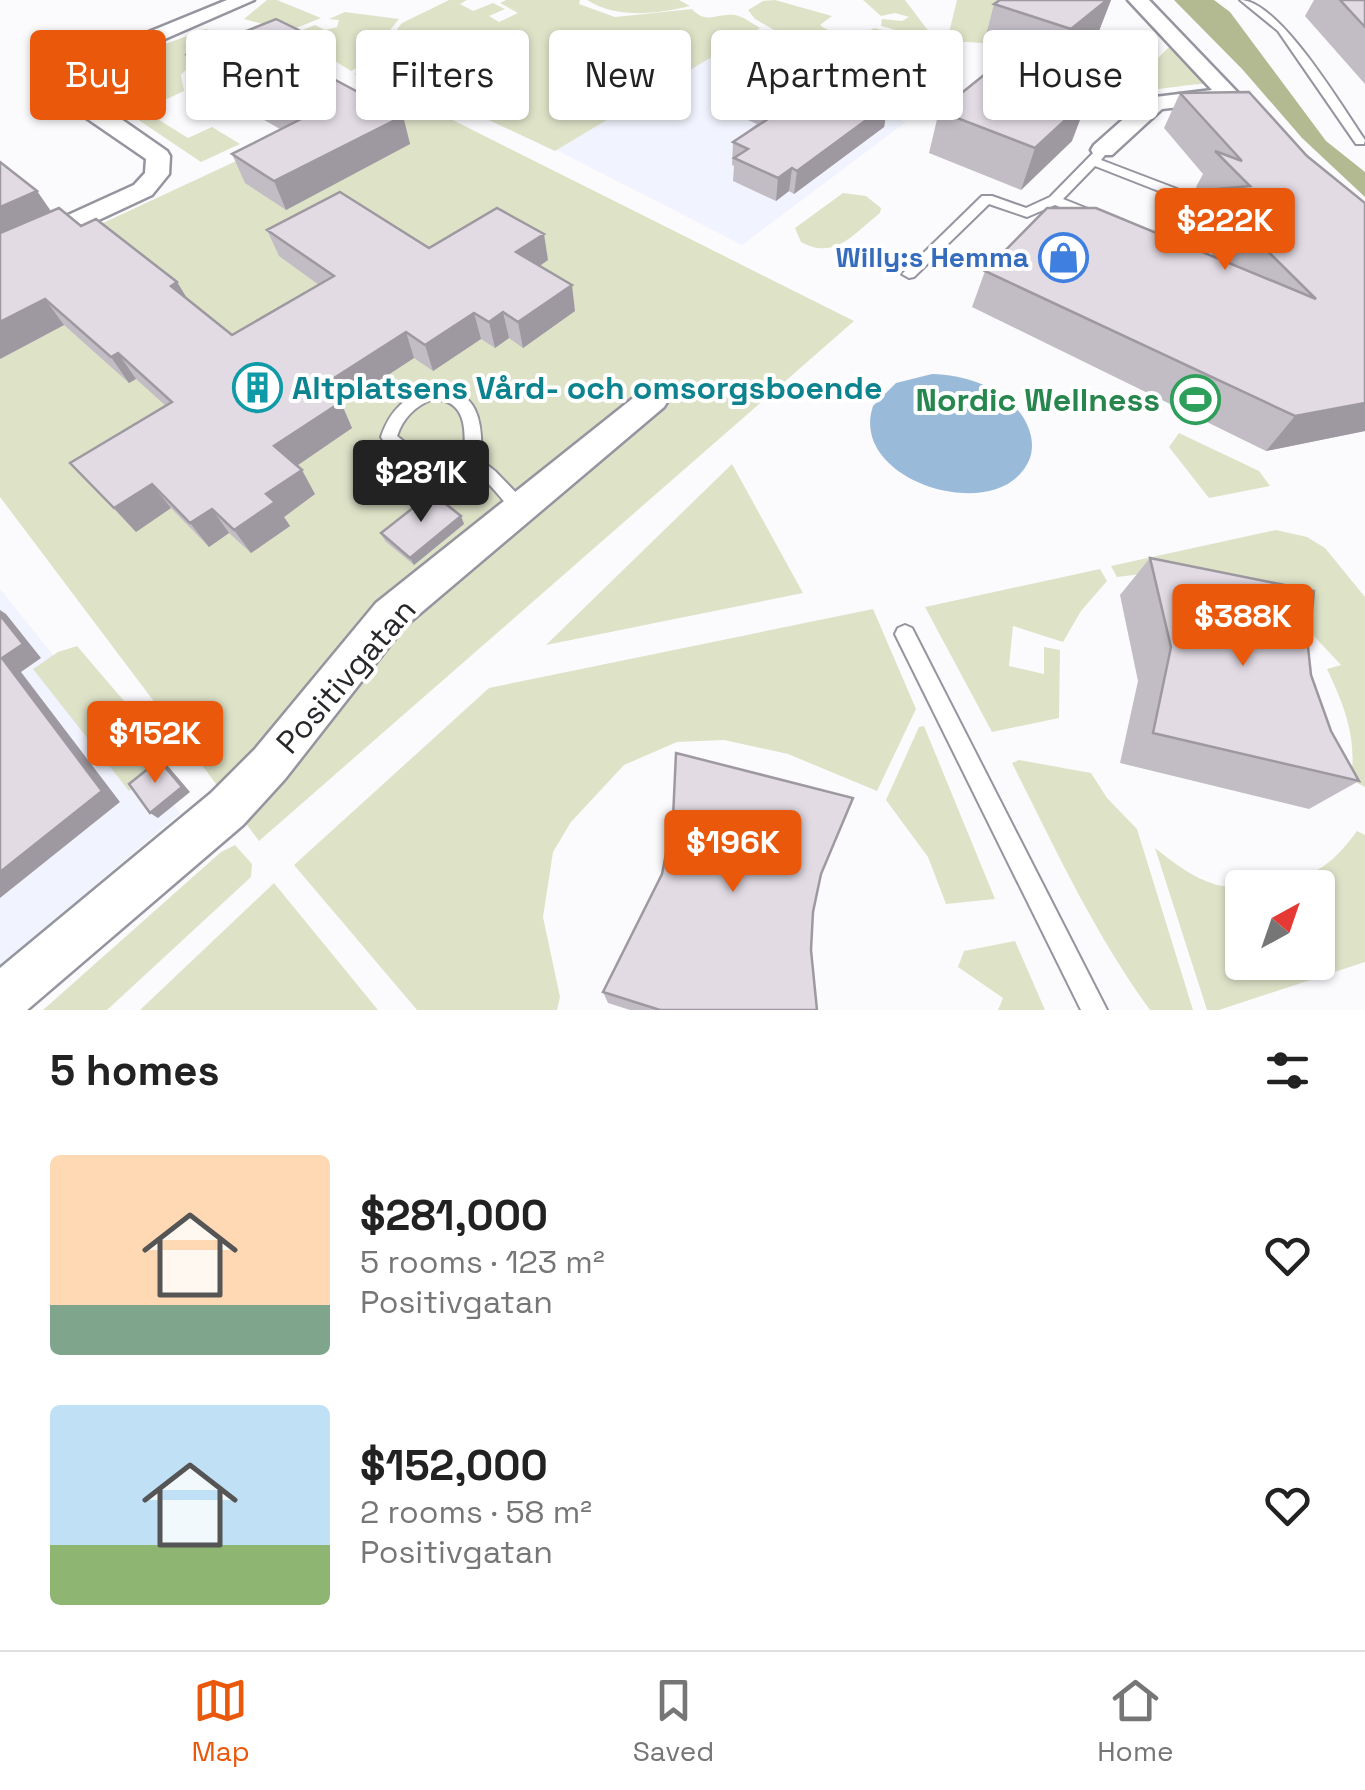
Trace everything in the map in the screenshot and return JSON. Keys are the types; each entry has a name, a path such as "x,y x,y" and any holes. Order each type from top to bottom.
{"street":[{"path":"166,32 244,0"},
{"path":"1138,0 1230,94 1278,150"},
{"path":"1098,155 1155,103 1230,94"},
{"path":"0,257 142,190 157,174 158,156 105,120"},
{"name":"Positivgatan","path":"0,1000 227,809 270,764 390,615 652,399"}],"lane":[{"path":"1245,0 1282,30 1360,142"},
{"path":"909,274 987,200 1027,212 1055,200 1098,155 1173,192 1187,209 1160,244 1142,237"},
{"path":"1055,200 1108,222"},
{"path":"472,463 472,423 466,408 454,398 422,396 396,414 389,437 399,451 429,460 472,463 522,510"},
{"path":"906,634 1094,1010"}],"shaded area":[{"path":"691,36 711,37 711,120 906,122 742,245 531,137 549,104 549,120 691,120"},
{"path":"0,589 180,813 0,966"}],"green space":[{"path":"267,0 277,0 321,18 291,30 244,19"},
{"path":"449,0 467,0 460,4 473,11 493,3 505,9 489,16 499,22 518,13 500,3 506,0 580,0 579,4 615,17 692,9 707,17 738,16 760,28 711,30 711,57 691,69 691,30 549,30 549,120 607,120 555,151 489,120 529,120 529,30 396,30 402,23"},
{"path":"587,0 679,0 690,6 651,13 624,12"},
{"path":"775,0 832,16 820,25 830,30 774,30 748,10 763,1"},
{"path":"863,0 905,0 928,30 881,26 882,19 902,21 909,17 895,13 881,16"},
{"path":"957,0 1005,0 990,30 983,30 983,43 963,42 963,30 950,30"},
{"path":"1174,0 1214,0 1230,12 1326,141 1365,172 1365,197 1302,138"},
{"path":"345,12 399,19 390,30 356,30 356,68 351,71 336,62 336,30 325,30 337,27 339,20 329,19"},
{"path":"186,36 186,70 181,75 184,91 166,99 166,44"},
{"path":"1168,48 1174,48 1204,84 1158,89 1158,58"},
{"path":"356,105 356,120 453,120 854,321 259,841 0,497 0,271 324,120 336,120 336,115"},
{"path":"139,120 159,120 188,138 212,127 240,144 201,162"},
{"path":"843,193 866,196 881,208 880,213 834,246 813,247 801,242 795,228"},
{"path":"1179,433 1259,471 1270,486 1209,498 1169,447"},
{"path":"732,464 803,593 546,645"},
{"path":"1276,530 1307,537 1325,548 1365,597 1365,787 1351,780 1348,723 1327,669 1341,665 1296,617 1159,572 1117,577 1111,566"},
{"path":"1100,569 1107,581 1081,611 1063,642 1013,626 1009,666 1044,674 1044,647 1060,650 1059,718 992,732 925,607"},
{"path":"873,609 916,709 877,791 788,754 724,740 677,742 624,765 571,822 553,852 543,917 560,997 557,1010 417,1010 294,865 489,688"},
{"path":"77,646 171,756 129,791 33,669 58,652"},
{"path":"924,726 995,899 946,904 928,857 886,800 919,727"},
{"path":"1019,760 1091,773 1107,798 1137,829 1193,1010 1150,1010 1076,889 1012,763"},
{"path":"1357,831 1365,835 1365,962 1335,972 1335,870 1317,870 1336,856"},
{"path":"235,845 252,864 251,877 107,1010 43,1010 221,852"},
{"path":"1155,848 1217,885 1225,885 1225,980 1310,980 1219,1010 1207,1010"},
{"path":"274,883 378,1010 140,1010"},
{"path":"1015,941 1045,1010 998,1010 1003,998 958,967 964,951"}],"water":[{"path":"932,374 981,384 1003,396 1021,414 1032,447 1030,458 1014,479 990,491 962,493 932,488 904,475 883,457 871,433 873,406 896,383"}],"building":[{"path":"1000,0 1107,0 1071,29 994,4"},
{"path":"1340,0 1365,0 1365,27"},
{"path":"276,19 298,30 249,30"},
{"path":"983,76 983,120 1065,120 1035,148 962,120 963,92"},
{"path":"336,80 356,91 356,120 395,120 274,181 232,154 299,120 336,120"},
{"path":"1249,92 1307,156 1365,203 1365,403 1295,416 985,271 1047,208 1096,208 1316,299 1206,190 1250,186 1215,151 1242,161 1180,93"},
{"path":"766,120 866,120 797,171 792,168 778,178 734,158 748,149 733,142"},
{"path":"0,162 37,191 0,207"},
{"path":"340,192 429,248 497,208 544,234 516,252 572,285 518,322 503,312 489,322 474,313 425,345 406,332 320,387 341,402 274,446 302,470 266,494 275,502 234,530 212,509 190,523 152,484 114,508 70,463 172,402 118,353 111,357 45,299 0,322 0,233 59,208 81,226 96,219 177,282 171,286 232,335 334,276 267,230"},
{"path":"432,493 461,516 410,558 381,533"},
{"path":"1150,558 1314,591 1308,647 1311,675 1331,731 1359,781 1153,733 1171,647"},
{"path":"0,615 23,644 2,658 102,791 0,872"},
{"path":"676,753 853,798 821,874 813,912 811,950 817,1010 660,1010 603,992 662,874 673,818"},
{"path":"159,760 182,787 150,813 129,784"}],"place":[{"name":"Willy:s Hemma","path":"1064,257"},
{"name":"Altplatsens Vård- och omsorgsboende","path":"257,388"},
{"name":"Nordic Wellness","path":"1195,400"}]}
